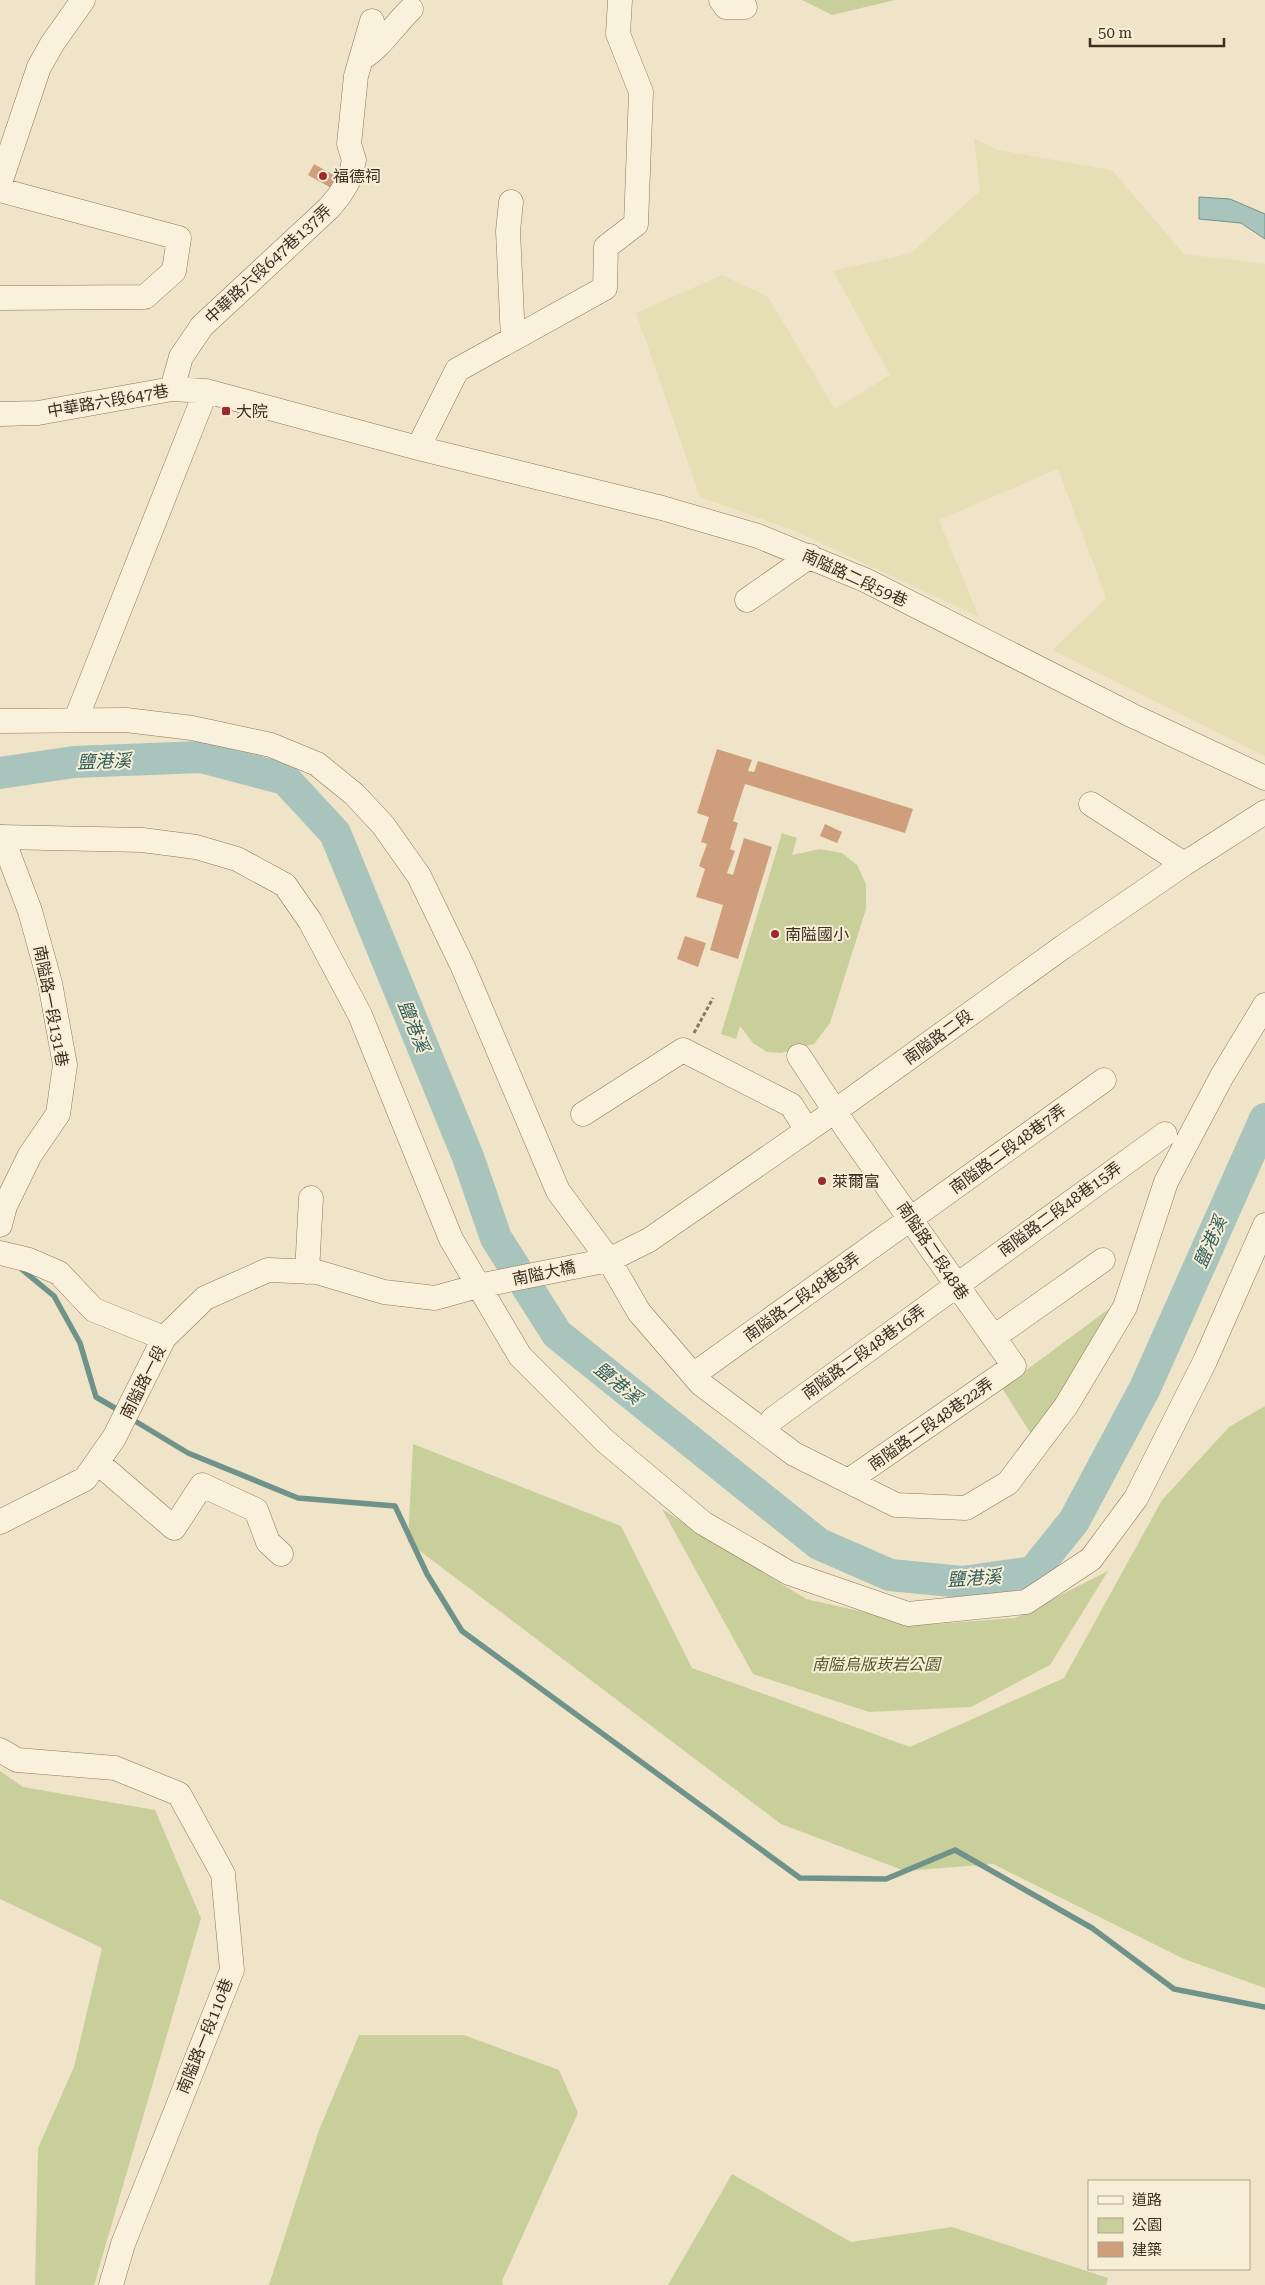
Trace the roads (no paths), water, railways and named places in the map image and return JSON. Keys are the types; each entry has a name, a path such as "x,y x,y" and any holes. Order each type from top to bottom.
{"street":[{"path":"0,183 39,67 52,44 83,0"},
{"path":"418,448 457,370 605,288 606,247 636,224 640,92 618,34 620,0"},
{"path":"721,0 726,7 745,7"},
{"path":"361,59 374,52 384,37 411,9"},
{"name":"中華路六段647巷137弄","path":"172,389 181,357 202,326 329,208 350,178 354,160 349,144 356,76 372,21"},
{"path":"0,190 179,238 174,272 144,297 0,298"},
{"path":"511,202 508,231 513,339"},
{"name":"中華路六段647巷","path":"0,414 38,412 172,389 206,391 418,448"},
{"path":"76,718 206,391"},
{"name":"南隘路二段59巷","path":"418,448 662,508 758,536 810,556 865,580 1131,715 1265,778"},
{"path":"747,600 810,556"},
{"path":"0,721 76,718 126,720 192,728 271,745 317,764 354,794 384,826 419,876 463,967 558,1191 609,1260 639,1312 701,1384 794,1454 896,1505 966,1508 1008,1483 1066,1406 1125,1307 1166,1182 1222,1076 1265,1005"},
{"path":"1090,804 1184,864"},
{"name":"南隘路二段","path":"609,1260 649,1240 835,1111 1055,952 1184,864 1265,812"},
{"path":"1,837 142,840 196,847 237,859 286,885 310,921 360,1014 451,1239 520,1356 605,1441 703,1523 789,1573 908,1614 1026,1602 1091,1559 1136,1498 1205,1360 1265,1226"},
{"name":"南隘路一段131巷","path":"0,1226 5,1206 30,1155 58,1114 65,1066 50,983 30,910 1,837"},
{"path":"583,1114 683,1050 791,1105 807,1130"},
{"name":"南隘路二段48巷","path":"799,1056 835,1111 912,1218 956,1285 1014,1366"},
{"name":"南隘路二段48巷7弄","path":"912,1218 1104,1080"},
{"name":"南隘路二段48巷15弄","path":"956,1285 1165,1134"},
{"path":"307,1272 311,1198"},
{"name":"南隘路二段48巷8弄","path":"693,1375 912,1218"},
{"path":"0,1253 29,1260 59,1272 94,1310 164,1338"},
{"name":"南隘大橋","path":"478,1286 609,1260"},
{"path":"994,1337 1103,1260"},
{"name":"南隘路一段","path":"0,1522 85,1479 114,1438 164,1338 205,1298 268,1270 317,1272 384,1292 435,1298 478,1286"},
{"name":"南隘路二段48巷16弄","path":"773,1420 956,1285"},
{"name":"南隘路二段48巷22弄","path":"848,1481 1014,1366"},
{"path":"97,1462 174,1528 202,1485 256,1510 268,1542 281,1554"},
{"name":"南隘路一段110巷","path":"0,1750 16,1760 115,1768 179,1794 223,1874 232,1970 123,2244 111,2285"}],"water":[{"path":"1199,197 1230,199 1265,214 1265,239 1241,223 1199,219"}],"waterway":[{"name":"鹽港溪","path":"0,773 74,762 201,757 285,779 335,833 468,1157 496,1238 557,1334 819,1544 890,1575 962,1582 1033,1572 1074,1521 1145,1388 1265,1119"},
{"path":"19,1267 54,1296 80,1343 96,1397 120,1411"},
{"path":"130,1418 188,1453 298,1498 395,1506 427,1574 462,1631 800,1878 886,1879 955,1850 1092,1928 1174,1989 1265,2007"}],"place":[{"name":"福德祠","path":"323,176"},
{"name":"大院","path":"226,411"},
{"name":"南隘國小","path":"775,934"},
{"name":"萊爾富","path":"822,1181"}],"park label":[{"name":"南隘烏版崁岩公園","path":"876,1664"}]}
